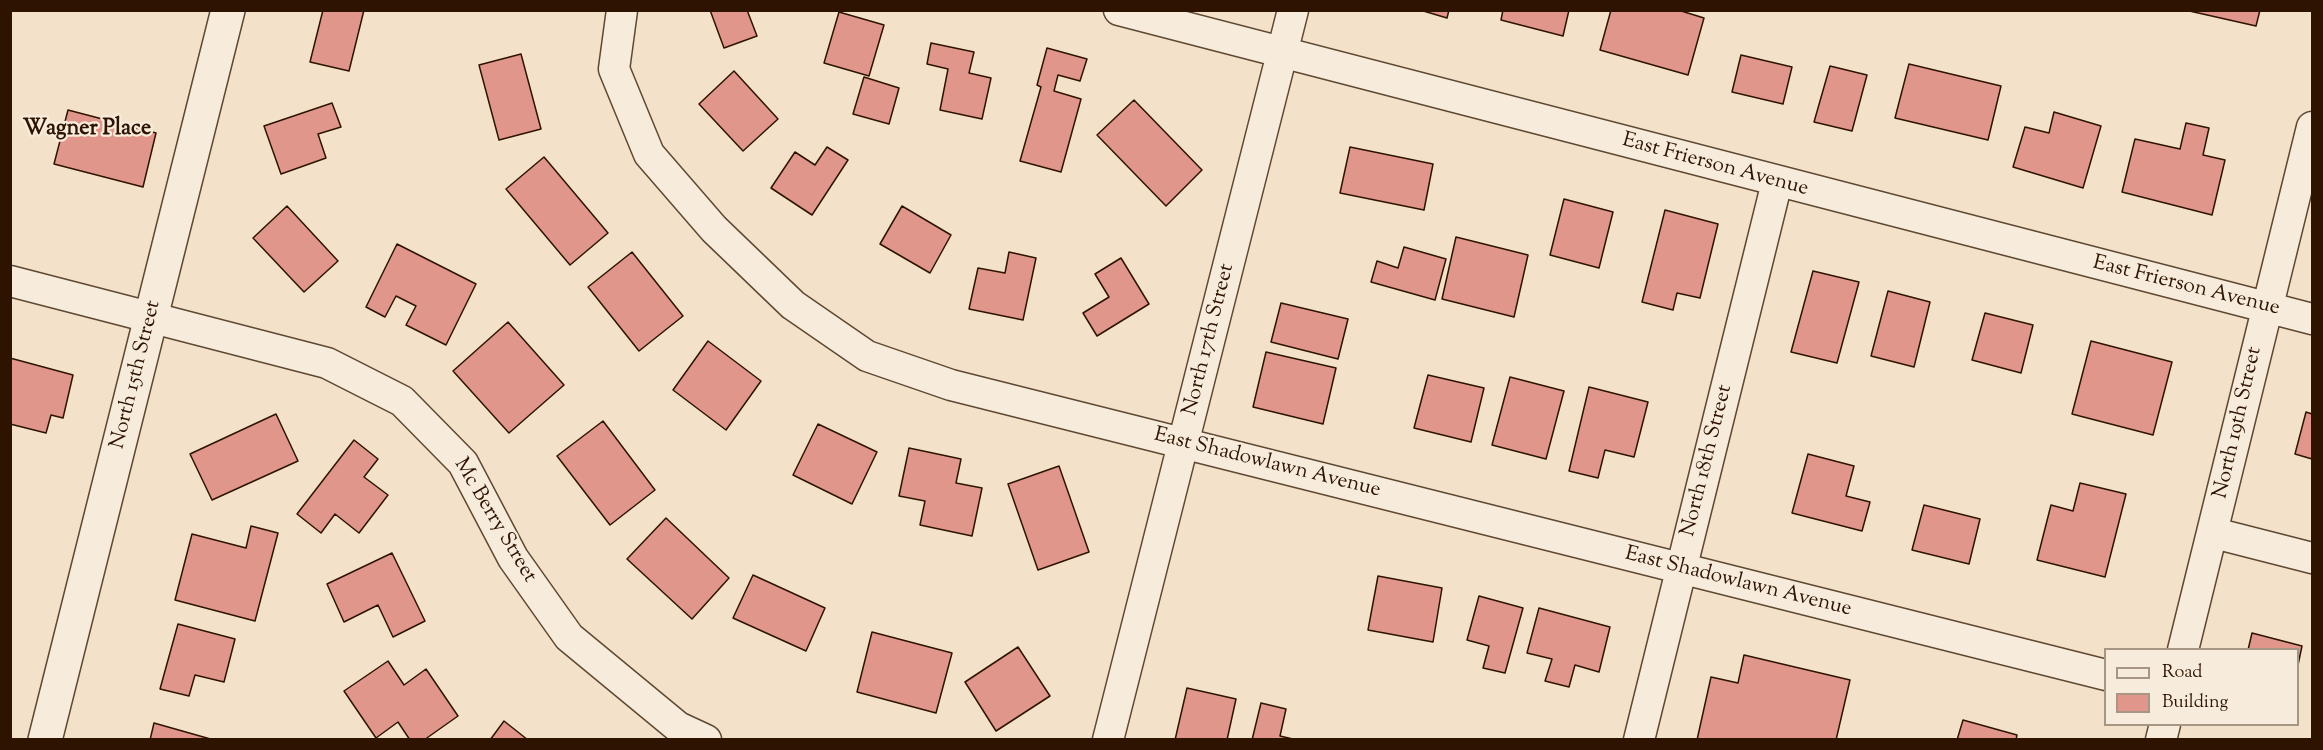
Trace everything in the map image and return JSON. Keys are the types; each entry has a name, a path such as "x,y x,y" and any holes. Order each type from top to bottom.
{"street":[{"name":"North 15th Street","path":"45,740 228,10"},
{"name":"East Shadowlawn Avenue","path":"622,10 614,69 649,154 714,229 793,305 867,356 951,385 2104,674"},
{"name":"East Frierson Avenue","path":"1119,10 2313,319"},
{"name":"North 17th Street","path":"1108,740 1293,10"},
{"name":"North 19th Street","path":"2184,648 2214,533 2267,308 2313,127"},
{"name":"North 18th Street","path":"1639,740 1777,182"},
{"name":"Mc Berry Street","path":"10,281 327,363 402,401 463,463 513,558 569,637 678,728 706,740"},
{"path":"2214,533 2313,558"}],"building":[{"path":"323,10 364,10 349,71 310,62"},
{"path":"710,10 747,10 757,36 724,48"},
{"path":"1420,10 1449,10 1447,18"},
{"path":"1503,10 1569,10 1563,36 1501,20"},
{"path":"1611,10 1678,10 1704,18 1688,75 1600,50"},
{"path":"2185,10 2260,10 2256,26"},
{"path":"839,12 884,25 869,76 824,63"},
{"path":"931,43 974,52 969,73 991,78 982,119 940,110 948,69 927,64"},
{"path":"1047,48 1087,59 1080,81 1058,75 1054,91 1081,99 1061,172 1020,161 1041,87 1037,85"},
{"path":"521,54 541,129 499,140 479,65"},
{"path":"1741,55 1792,67 1783,104 1732,92"},
{"path":"1909,64 2001,86 1988,140 1895,118"},
{"path":"1830,66 1867,75 1852,131 1814,122"},
{"path":"734,71 778,119 743,151 699,104"},
{"path":"864,77 899,88 889,124 853,114"},
{"path":"1134,100 1202,170 1166,206 1097,135"},
{"path":"332,103 341,127 318,134 326,158 281,174 264,126"},
{"path":"68,110 156,133 143,187 54,164"},
{"path":"2054,112 2101,126 2083,188 2013,167 2025,127 2049,133"},
{"path":"2186,123 2209,128 2203,155 2225,160 2212,215 2122,192 2135,139 2180,149"},
{"path":"827,147 848,160 812,215 771,188 795,152 815,165"},
{"path":"1350,147 1433,164 1424,210 1340,193"},
{"path":"544,157 608,233 570,265 506,189"},
{"path":"1564,199 1613,212 1599,268 1550,255"},
{"path":"287,206 338,261 304,292 253,238"},
{"path":"902,206 951,235 930,273 880,244"},
{"path":"1665,210 1718,224 1700,298 1677,293 1673,310 1642,302"},
{"path":"1456,237 1528,255 1514,317 1442,299"},
{"path":"397,244 476,284 446,345 406,325 416,306 396,296 385,317 366,307"},
{"path":"1404,247 1446,259 1435,300 1371,282 1377,261 1398,268"},
{"path":"632,252 683,316 639,351 588,287"},
{"path":"1009,252 1036,258 1023,320 969,309 978,268 1005,273"},
{"path":"1121,258 1149,304 1097,336 1083,313 1109,297 1095,274"},
{"path":"1813,271 1859,282 1837,363 1791,352"},
{"path":"1888,291 1930,302 1914,367 1871,356"},
{"path":"1281,303 1348,319 1338,359 1271,342"},
{"path":"1985,313 2033,325 2021,373 1972,360"},
{"path":"508,322 564,385 509,433 453,371"},
{"path":"708,341 761,381 726,430 673,390"},
{"path":"2091,341 2172,362 2153,435 2072,414"},
{"path":"1266,352 1336,368 1323,424 1253,407"},
{"path":"10,358 73,375 63,418 51,415 46,433 10,424"},
{"path":"1428,375 1484,388 1471,442 1414,428"},
{"path":"1510,377 1564,391 1546,459 1492,445"},
{"path":"1589,387 1648,402 1634,457 1605,450 1598,478 1569,471"},
{"path":"2306,412 2312,414 2312,459 2295,454"},
{"path":"276,414 298,461 212,500 190,454"},
{"path":"603,421 655,490 610,525 557,456"},
{"path":"818,424 877,452 852,504 793,475"},
{"path":"354,440 378,459 364,477 388,495 359,533 335,514 321,533 297,514"},
{"path":"909,448 961,459 956,483 982,488 972,536 920,525 925,501 899,496"},
{"path":"1808,454 1854,466 1846,496 1870,502 1862,531 1792,513"},
{"path":"1059,466 1089,552 1038,570 1008,484"},
{"path":"2080,483 2126,494 2105,577 2037,560 2051,505 2073,511"},
{"path":"1924,505 1980,519 1969,564 1912,550"},
{"path":"666,518 729,578 692,619 627,559"},
{"path":"251,526 278,533 255,621 175,600 192,534 246,548"},
{"path":"392,553 425,621 393,637 378,605 344,622 327,584"},
{"path":"753,575 825,608 806,651 733,618"},
{"path":"1378,576 1442,588 1433,642 1368,630"},
{"path":"1479,596 1523,608 1505,673 1483,668 1489,646 1467,640"},
{"path":"1539,608 1610,627 1599,672 1575,665 1569,687 1545,681 1552,659 1527,653"},
{"path":"178,624 235,639 224,682 195,675 189,696 160,689"},
{"path":"872,632 952,653 936,713 857,692"},
{"path":"2252,633 2302,646 2299,660 2299,648 2248,648"},
{"path":"1018,647 1050,696 996,731 965,682"},
{"path":"1744,655 1850,680 1836,740 1697,740 1711,677 1738,683"},
{"path":"388,661 404,685 426,669 458,716 424,740 410,740 398,722 376,738 344,691"},
{"path":"1187,688 1236,699 1227,740 1175,740"},
{"path":"1261,703 1286,709 1280,736 1297,740 1252,740"},
{"path":"1963,720 2017,735 2016,740 1957,740"},
{"path":"504,721 528,740 490,740"},
{"path":"154,723 214,740 150,740"}],"district":[{"name":"Wagner Place","path":"87,130"}]}
